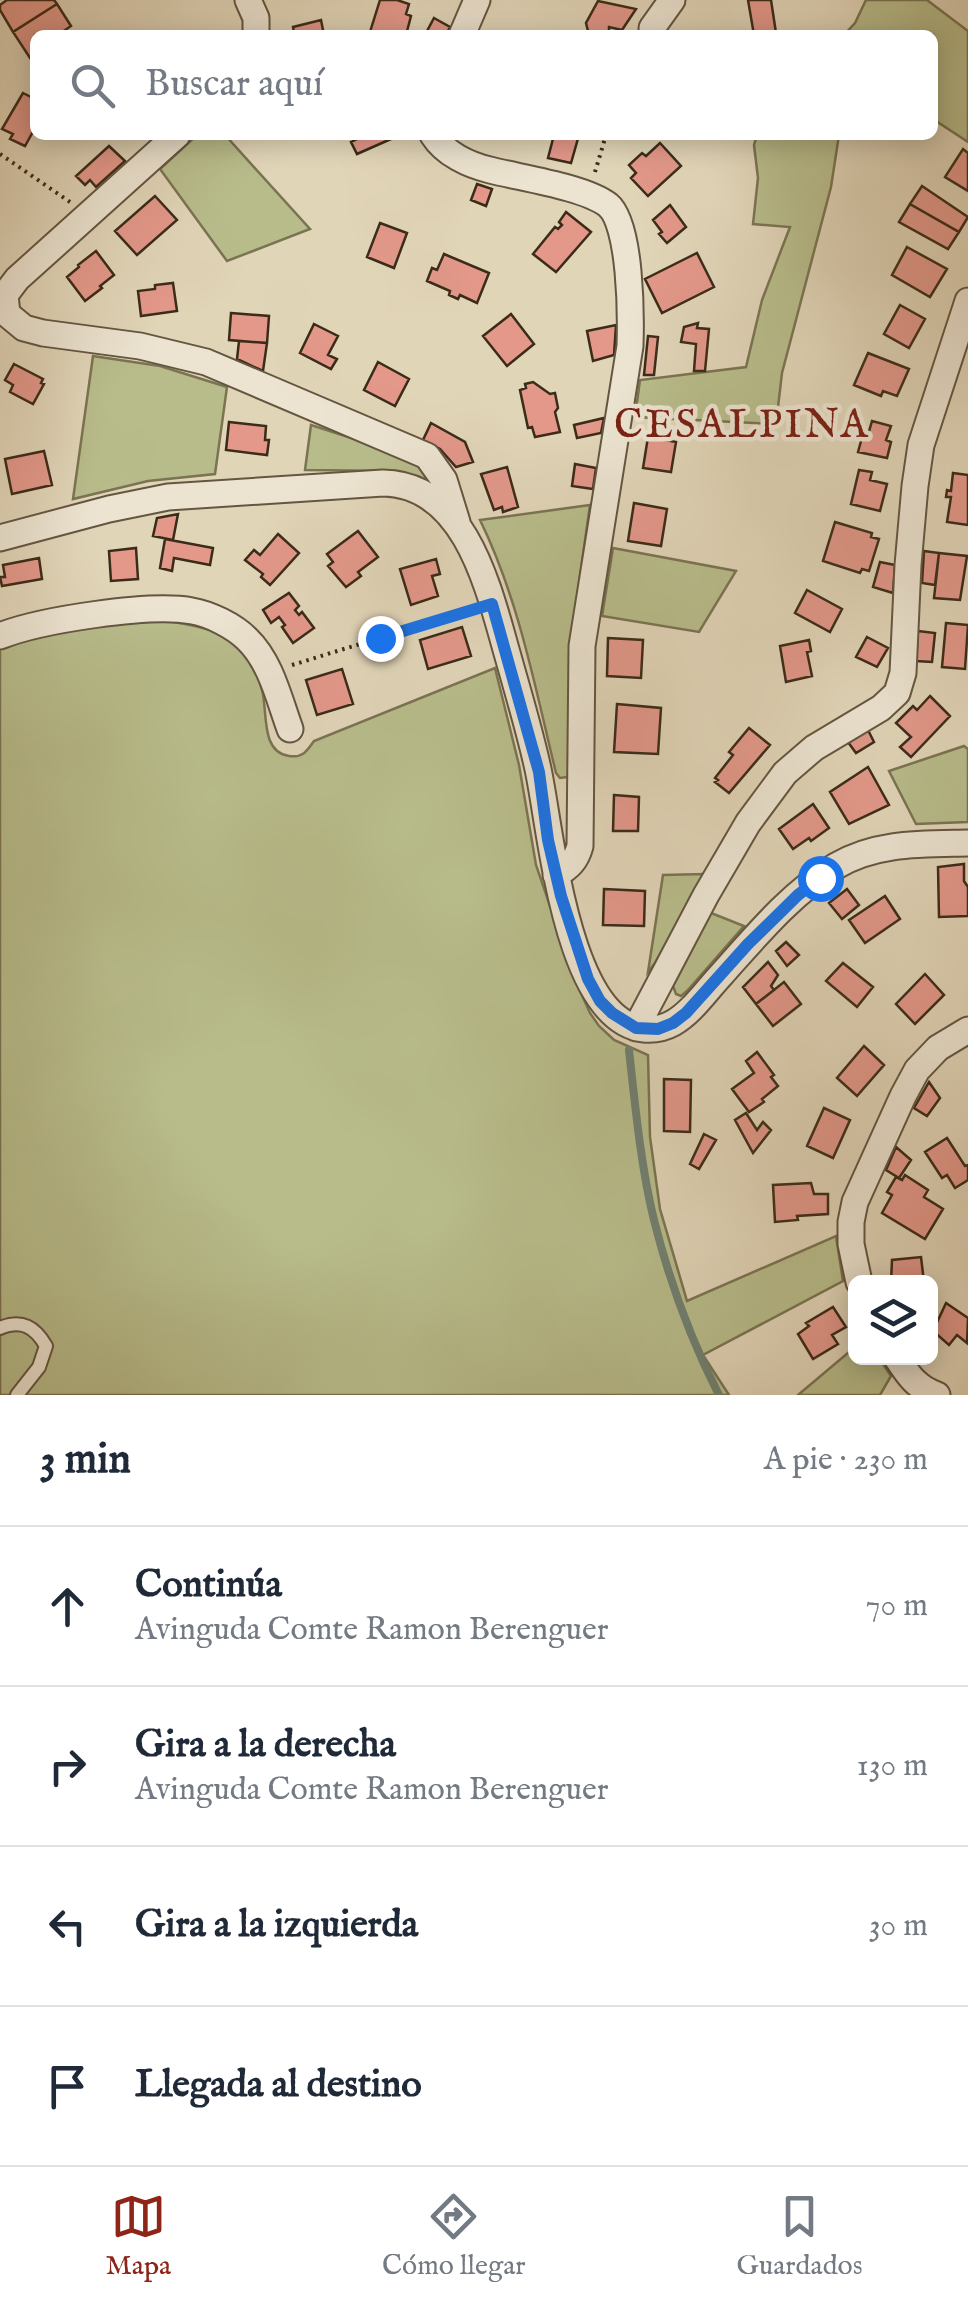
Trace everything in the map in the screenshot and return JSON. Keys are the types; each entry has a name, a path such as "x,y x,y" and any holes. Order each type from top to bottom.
{"street":[{"path":"248,0 256,18 256,30"},
{"path":"464,30 477,0"},
{"path":"652,28 672,0"},
{"path":"170,140 17,279 5,295 7,314 24,328 43,333 140,346 206,362 427,456 444,480 458,528"},
{"path":"436,140 449,152 481,168 592,196 613,211 622,228 630,298 630,346 582,646 580,846 570,866 556,874"},
{"path":"636,1028 739,837 785,773 814,748 882,708 898,693 903,673 908,564 921,445 968,301"},
{"path":"0,538 168,497 383,483 399,483 427,495 458,528 486,580 539,772 556,874 593,990 612,1013 636,1028 658,1029 686,1013 748,944 798,895 836,866 901,844 968,843"},
{"path":"0,636 45,624 134,610 194,611 228,625 246,638 264,661 290,729"},
{"path":"858,1275 851,1244 855,1202 917,1070 938,1048 968,1030"},
{"path":"902,1365 913,1382 937,1395"}],"lane":[{"path":"0,1328 30,1326 46,1346 39,1367 17,1395"}],"path":[{"path":"591,186 605,140"},
{"path":"0,154 77,207"},
{"path":"269,672 492,604"}],"green space":[{"path":"866,0 927,0 968,31 968,142 938,122 938,30 849,30"},
{"path":"192,140 230,140 310,229 227,261 160,169"},
{"path":"756,140 838,140 831,187 782,373 776,424 635,417 640,380 746,367 762,300 790,227 753,224 758,178"},
{"path":"93,356 160,366 227,387 215,474 148,481 73,499"},
{"path":"311,425 401,454 423,467 429,481 399,471 305,470"},
{"path":"590,505 570,647 571,770 567,777 560,778 516,613 480,520"},
{"path":"613,548 736,571 699,632 602,616"},
{"path":"170,621 221,634 246,655 262,690 269,739 280,753 289,756 301,755 314,741 495,668 519,765 536,865 576,982 599,1026 614,1040 648,1055 650,1137 660,1209 687,1301 836,1236 843,1281 703,1355 729,1395 0,1395 0,646 37,633 100,624"},
{"path":"964,746 968,749 968,822 916,824 889,771"},
{"path":"704,874 655,963 648,972 663,875"},
{"path":"711,913 744,926 681,996 673,986"},
{"path":"848,1353 848,1365 884,1365 891,1376 880,1395 798,1395"}],"building":[{"path":"7,0 54,0 57,4 13,32 0,10"},
{"path":"380,0 409,4 407,30 371,30"},
{"path":"748,0 771,0 776,30 753,30"},
{"path":"598,1 636,9 622,30 588,30 586,23"},
{"path":"57,4 71,26 65,30 30,30 30,58 13,32"},
{"path":"434,18 450,27 448,30 428,30"},
{"path":"321,20 323,30 294,30 293,27"},
{"path":"23,93 30,96 30,137 25,146 10,139 13,134 2,129"},
{"path":"355,140 389,140 357,154 351,142"},
{"path":"553,140 578,140 571,163 548,158"},
{"path":"660,143 681,166 648,196 631,178 636,173 629,165"},
{"path":"109,146 125,161 96,187 90,180 85,185 76,176"},
{"path":"963,149 968,153 968,191 945,177"},
{"path":"477,184 492,189 486,206 471,200"},
{"path":"922,186 968,217 959,232 910,204"},
{"path":"155,196 177,220 137,255 115,231"},
{"path":"910,204 959,232 948,249 899,222"},
{"path":"670,205 686,227 667,243 653,220"},
{"path":"566,212 591,232 556,272 533,254 555,227 562,225 559,222"},
{"path":"380,223 407,233 394,268 367,257"},
{"path":"907,247 947,269 930,297 892,275"},
{"path":"96,251 114,275 85,301 67,277"},
{"path":"697,253 714,287 662,313 645,279"},
{"path":"444,254 489,273 477,303 460,295 458,299 427,281"},
{"path":"173,283 177,311 141,316 138,291"},
{"path":"900,305 925,319 909,348 884,334"},
{"path":"231,313 269,316 267,343 229,340"},
{"path":"511,314 534,344 507,366 483,336"},
{"path":"698,323 697,328 709,329 705,371 694,371 696,344 681,342 684,327"},
{"path":"314,324 338,336 328,355 337,359 331,369 300,353"},
{"path":"616,325 614,355 593,361 587,331"},
{"path":"648,336 658,337 654,375 644,375"},
{"path":"239,341 267,343 263,371 237,359"},
{"path":"868,353 909,369 897,396 883,391 881,396 854,385"},
{"path":"378,362 409,379 395,406 364,390"},
{"path":"14,364 43,379 33,404 10,392 13,385 5,380"},
{"path":"533,382 550,394 555,393 560,432 535,437 532,427 528,428 520,390"},
{"path":"604,418 601,433 577,438 574,425"},
{"path":"872,421 891,426 886,440 891,442 887,458 858,452"},
{"path":"229,422 266,426 267,455 226,450"},
{"path":"431,423 465,442 473,462 456,467 440,449 423,440"},
{"path":"648,437 676,442 671,472 643,468"},
{"path":"44,451 52,485 12,494 5,459"},
{"path":"575,464 596,468 593,489 572,486"},
{"path":"507,467 518,507 503,512 502,507 494,510 481,474"},
{"path":"859,470 872,472 870,480 887,484 880,511 851,504"},
{"path":"953,473 968,475 968,525 947,522 951,497 946,497 947,490 951,491"},
{"path":"634,503 667,509 661,546 628,541"},
{"path":"178,514 173,540 153,536 157,518"},
{"path":"835,522 872,533 871,537 879,539 869,571 862,569 860,573 823,561"},
{"path":"358,531 378,557 346,587 328,566 333,562 327,554"},
{"path":"278,534 299,553 270,585 245,560 254,550 260,555"},
{"path":"165,539 213,548 210,565 174,558 172,571 160,568"},
{"path":"136,548 138,579 111,581 109,551"},
{"path":"924,551 939,553 935,585 922,583"},
{"path":"939,553 967,556 960,600 934,598"},
{"path":"39,558 42,579 2,586 3,565"},
{"path":"436,559 440,574 432,576 438,596 411,605 400,569"},
{"path":"880,562 895,565 893,593 873,587"},
{"path":"807,590 842,609 830,632 795,613"},
{"path":"289,593 299,606 295,610 299,615 302,612 314,628 293,643 279,617 271,623 263,610"},
{"path":"946,623 968,625 965,669 942,667"},
{"path":"462,627 471,656 428,669 420,640"},
{"path":"918,631 935,633 932,662 916,661"},
{"path":"867,637 888,648 877,667 856,657"},
{"path":"608,638 643,640 641,678 607,676"},
{"path":"809,640 812,676 786,682 780,646"},
{"path":"342,669 353,704 317,715 306,680"},
{"path":"930,696 950,716 911,757 900,747 911,737 896,723"},
{"path":"617,704 661,708 658,754 614,752"},
{"path":"749,728 770,745 729,793 715,778 733,755 729,752"},
{"path":"868,730 874,742 856,753 848,742"},
{"path":"868,767 889,805 849,824 830,792"},
{"path":"614,795 639,797 638,831 613,831"},
{"path":"813,804 829,828 793,849 779,829"},
{"path":"964,864 968,916 939,917 938,867"},
{"path":"604,889 645,891 644,926 603,925"},
{"path":"847,889 859,905 842,919 829,903"},
{"path":"885,896 900,919 865,943 849,920"},
{"path":"786,942 799,955 787,966 776,951"},
{"path":"768,962 778,975 771,986 774,990 756,1004 743,987"},
{"path":"843,963 873,987 857,1007 826,981"},
{"path":"925,974 944,995 915,1024 896,1004"},
{"path":"784,982 801,1004 773,1026 756,1004"},
{"path":"864,1046 884,1065 857,1096 837,1078"},
{"path":"757,1052 778,1086 749,1112 732,1089 754,1073 746,1061"},
{"path":"664,1079 691,1080 690,1132 664,1131"},
{"path":"929,1082 940,1098 927,1116 914,1108"},
{"path":"824,1108 850,1120 833,1158 807,1146"},
{"path":"746,1113 757,1130 763,1122 771,1130 753,1153 735,1120"},
{"path":"704,1134 716,1140 699,1169 690,1164"},
{"path":"947,1138 968,1165 968,1180 955,1188 947,1175 942,1178 925,1152"},
{"path":"896,1147 911,1160 899,1178 886,1170"},
{"path":"905,1175 928,1190 924,1197 943,1209 925,1239 882,1213 896,1177 902,1180"},
{"path":"811,1183 814,1194 828,1194 828,1214 775,1222 773,1185"},
{"path":"921,1257 923,1275 891,1275 892,1260"},
{"path":"946,1303 968,1318 967,1343 957,1335 949,1345 938,1335 938,1320"},
{"path":"833,1307 846,1327 832,1335 838,1344 813,1359 798,1334 809,1326 806,1323"}],"waterway":[{"path":"629,1050 654,1220 682,1309 719,1395"}],"district":[{"name":"CESALPINA","path":"742,423"}],"route":[{"path":"380,638 492,604 530,734 548,840 580,957 600,1001 636,1028 658,1029 686,1013 748,944 820,878"}]}
